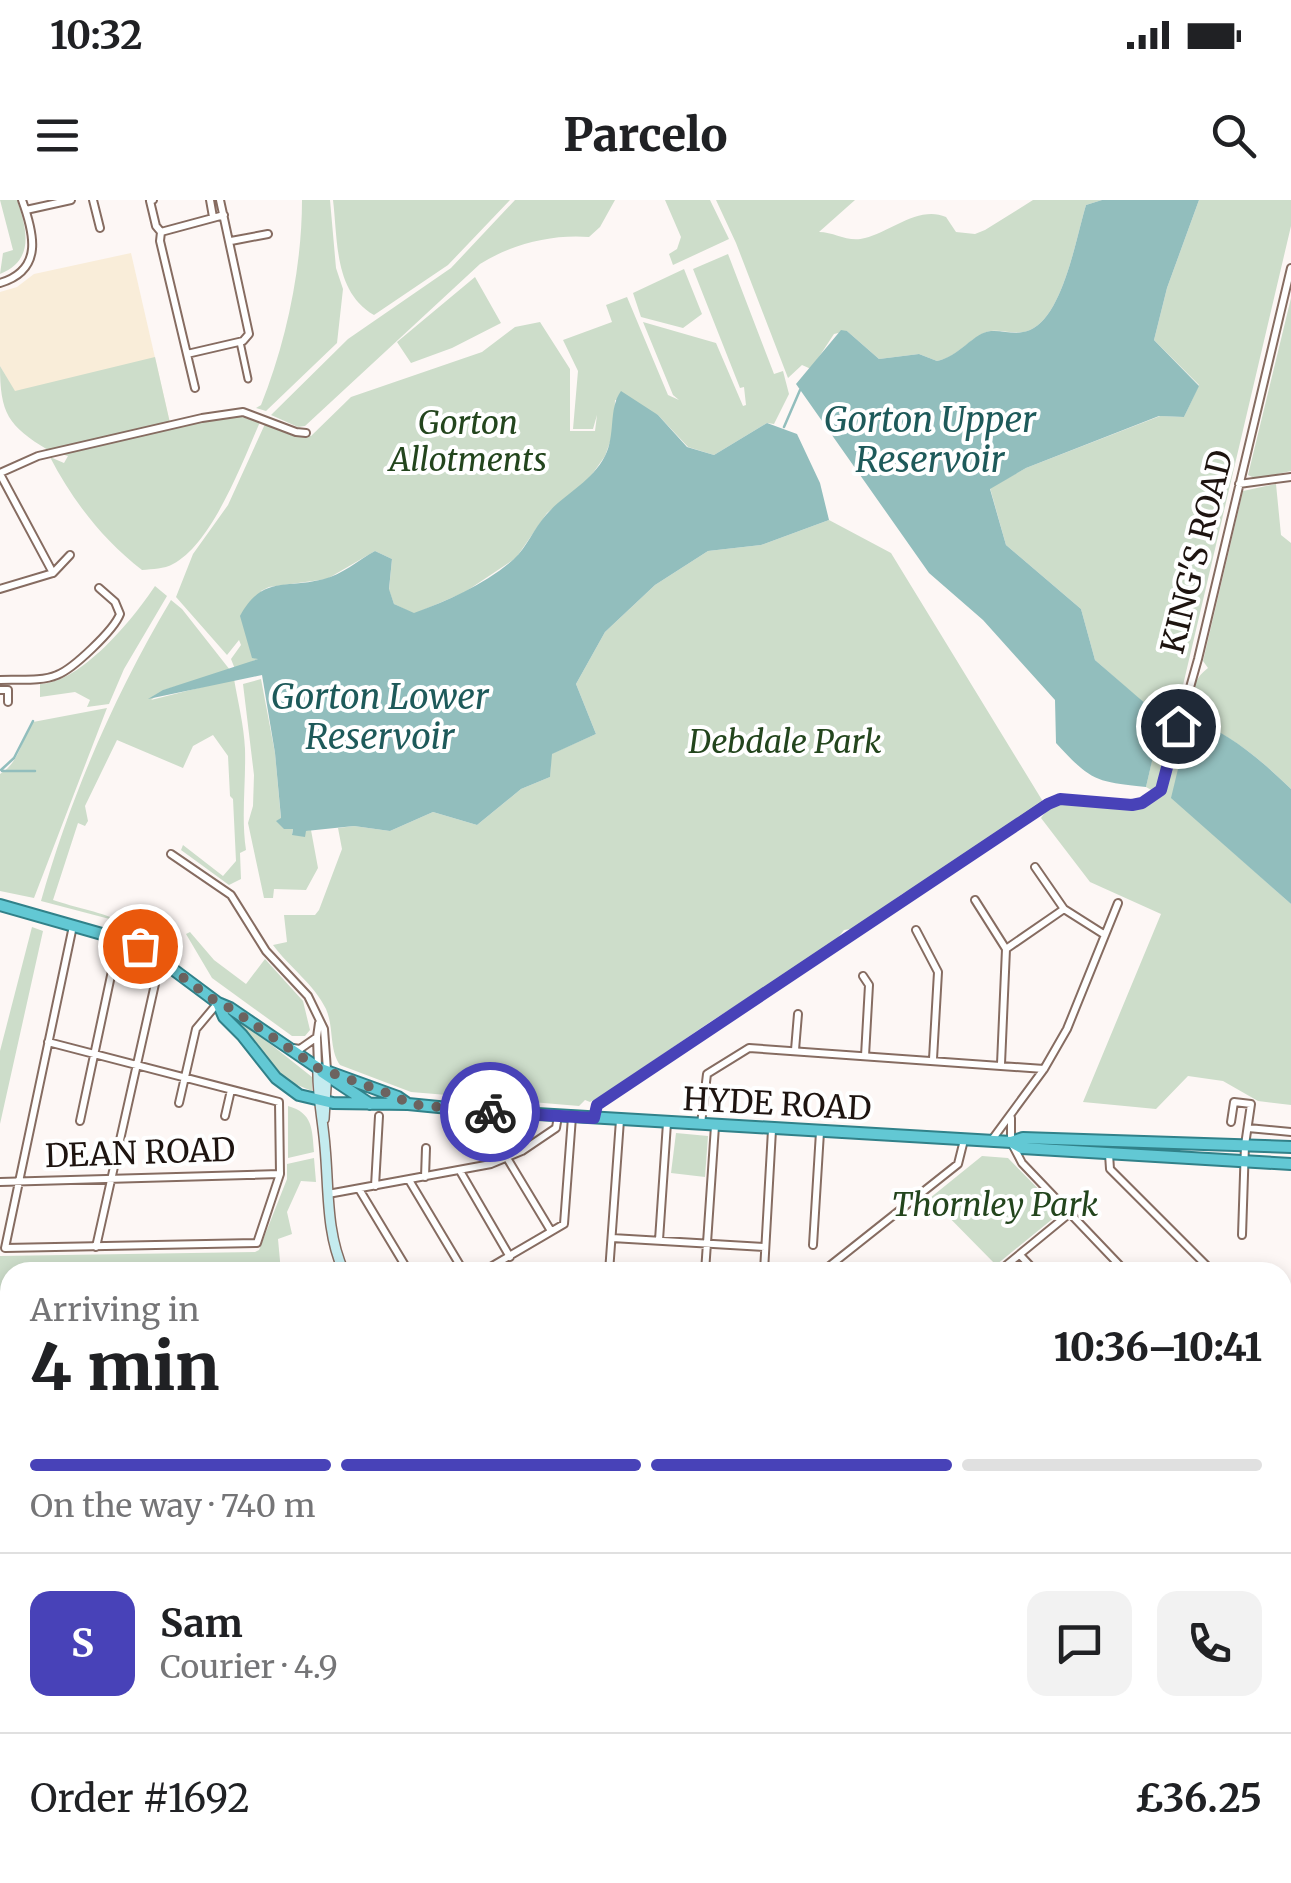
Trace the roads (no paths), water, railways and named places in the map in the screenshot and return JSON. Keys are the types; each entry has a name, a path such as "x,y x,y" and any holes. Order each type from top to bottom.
{"highway":[{"name":"HYDE ROAD","path":"0,905 140,946 218,1003 298,1049 324,1072 408,1104"},
{"name":"HYDE ROAD","path":"218,1003 224,1018 286,1088 317,1103 408,1104 772,1130 1011,1142"},
{"path":"324,1072 371,1104"},
{"path":"1011,1142 1023,1138 1291,1147"},
{"path":"1011,1142 1022,1148 1291,1164"}],"main road":[{"path":"324,1072 317,1103 324,1134 332,1240 340,1262"}],"street":[{"path":"0,282 16,277 31,256 33,233 22,200"},
{"path":"26,210 71,200"},
{"path":"94,200 100,228"},
{"path":"153,200 150,201 156,226 162,232"},
{"path":"210,200 213,217"},
{"path":"220,200 250,327 243,341 248,379"},
{"path":"162,232 224,214"},
{"path":"162,232 160,241 195,388"},
{"path":"231,241 268,234"},
{"name":"KING'S ROAD","path":"594,1118 597,1105 1048,804 1060,799 1132,805 1161,790 1198,659 1291,268"},
{"path":"187,354 243,341"},
{"path":"53,573 0,473 38,456 242,412 306,432"},
{"path":"1239,484 1291,477"},
{"path":"0,589 53,573 70,555"},
{"path":"0,680 57,675 116,624 120,614 115,602 99,588"},
{"path":"0,690 8,690 8,702"},
{"path":"171,854 231,895 266,951 308,996 324,1029 324,1072"},
{"path":"1035,866 1064,909 1105,935"},
{"path":"975,900 1006,950 1001,1065"},
{"path":"991,1141 1044,1069 1066,1029 1118,903"},
{"path":"1006,950 1064,909"},
{"path":"48,1042 279,1102 280,1174 257,1244 5,1248 18,1181 48,1042 74,925"},
{"path":"916,930 938,972 933,1060"},
{"path":"80,1121 119,938"},
{"path":"96,1247 157,975 165,963"},
{"path":"863,976 869,984 864,1056"},
{"path":"179,1103 196,1029 218,1003"},
{"path":"795,1050 798,1014"},
{"path":"319,1023 317,1037 324,1072"},
{"path":"298,1049 317,1037"},
{"path":"700,1125 704,1082 714,1068 749,1048 1044,1069"},
{"path":"225,1116 230,1090"},
{"path":"1231,1122 1234,1102 1251,1104 1245,1145 1242,1235"},
{"path":"1013,1112 1009,1124 1011,1142 1022,1163 1117,1262"},
{"path":"375,1186 379,1116"},
{"path":"328,1194 460,1171 507,1158 556,1128 558,1116"},
{"path":"502,1262 564,1224 572,1117"},
{"path":"611,1262 620,1120"},
{"path":"659,1240 668,1123"},
{"path":"706,1262 714,1126"},
{"path":"1248,1128 1291,1132"},
{"path":"764,1262 772,1130"},
{"path":"813,1245 820,1132"},
{"path":"835,1262 958,1164 964,1140"},
{"path":"425,1177 426,1148"},
{"path":"1109,1154 1114,1173 1203,1262"},
{"path":"507,1158 551,1231"},
{"path":"460,1171 510,1257"},
{"name":"DEAN ROAD","path":"0,1182 280,1174"},
{"path":"409,1180 458,1262"},
{"path":"360,1189 403,1262"},
{"path":"1011,1262 1070,1213"},
{"path":"612,1238 765,1248"},
{"path":"1020,1255 1027,1262"}],"water":[{"name":"Gorton Upper Reservoir","path":"1102,200 1199,200 1167,288 1154,340 1199,386 1184,417 1159,416 1026,468 990,489 1006,545 1081,609 1095,660 1162,718 1146,787 1095,777 1056,743 1055,700 983,620 929,573 796,384 841,330 879,359 919,354 937,361 985,332 1030,330 1041,322 1060,293 1086,205"},
{"name":"Gorton Lower Reservoir","path":"621,391 658,415 687,447 714,455 767,423 797,434 820,483 829,520 761,545 708,551 655,585 605,632 576,684 596,734 552,754 550,777 521,789 477,825 433,812 390,831 354,826 306,831 305,837 292,835 293,829 284,829 276,821 281,818 275,753 262,675 148,699 163,690 258,659 252,658 240,616 248,603 266,589 330,577 375,551 392,559 389,589 394,604 414,613 491,576 514,559 546,515 599,465 608,448"},
{"path":"1190,719 1231,739 1291,789 1291,904 1171,798"}],"waterway":[{"path":"784,427 800,390"},
{"path":"1,770 14,758 33,721"},
{"path":"2,771 35,771"}],"park label":[{"name":"Gorton Allotments","path":"468,442"},
{"name":"Debdale Park","path":"785,742"},
{"name":"Thornley Park","path":"995,1205"}]}
